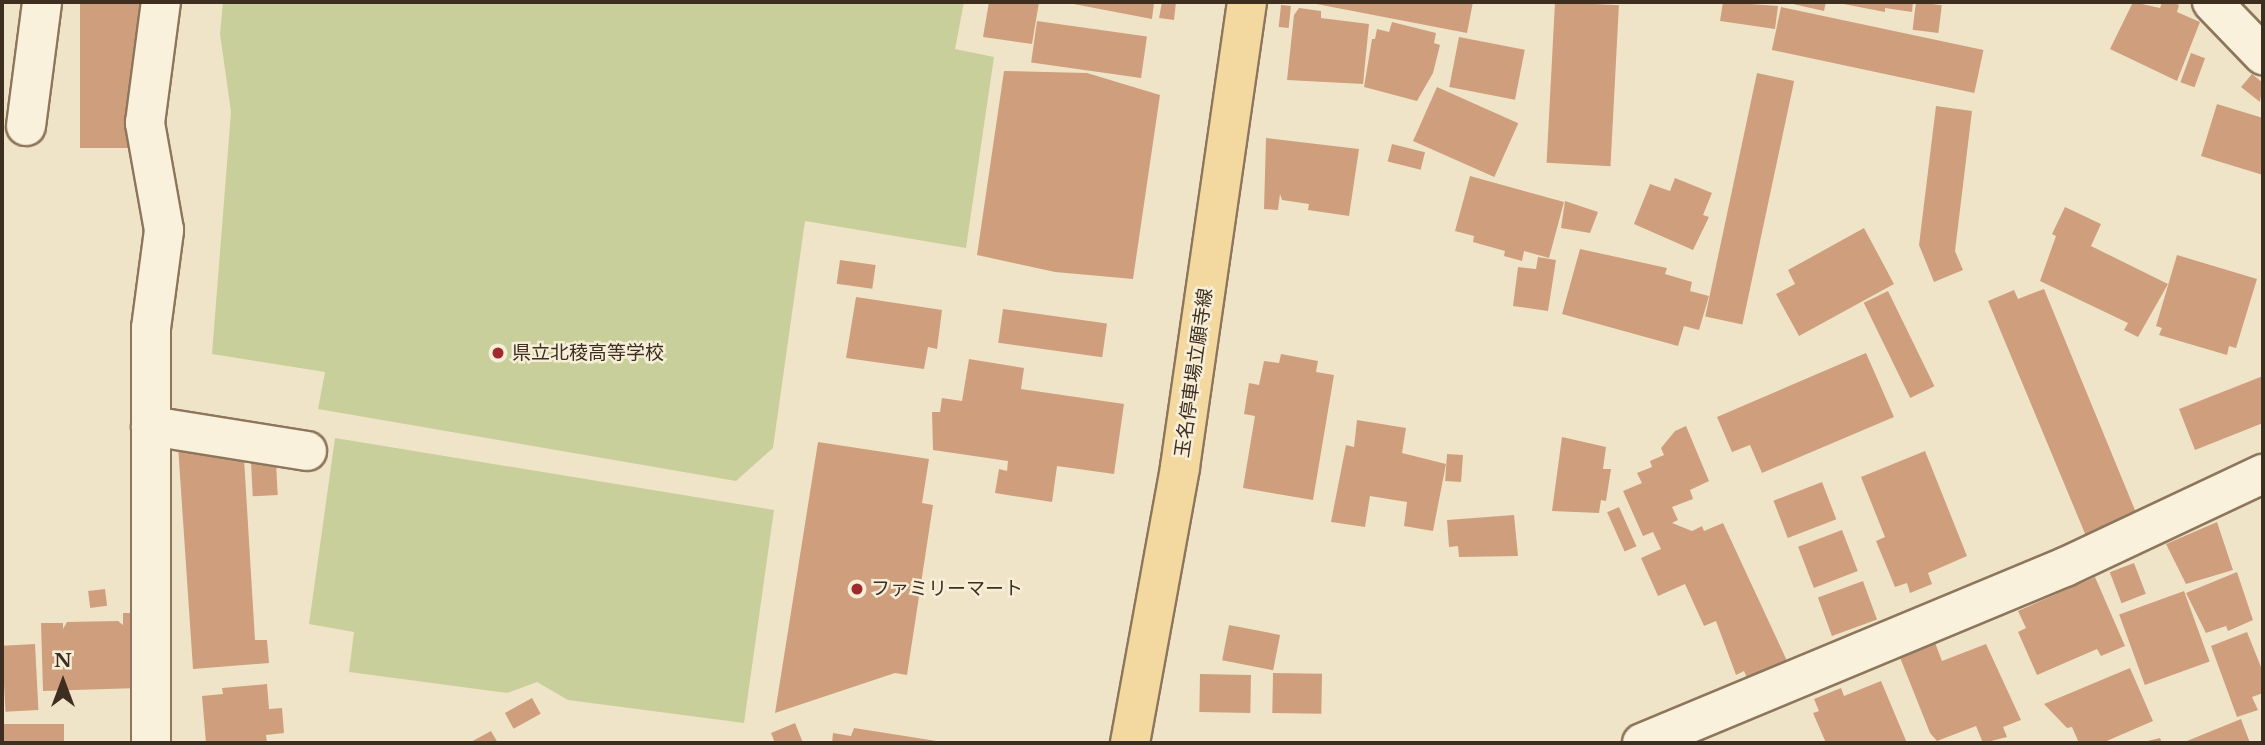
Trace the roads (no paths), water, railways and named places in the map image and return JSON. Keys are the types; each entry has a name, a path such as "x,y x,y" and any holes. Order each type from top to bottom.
{"main road":[{"name":"玉名停車場立願寺線","path":"1130,743 1180,467 1247,2"}],"street":[{"path":"26,126 42,2"},
{"path":"150,743 151,328 164,230 145,123 161,2"},
{"path":"2212,2 2263,55"},
{"path":"151,426 307,451"},
{"path":"1642,743 2066,566 2263,474"}],"place":[{"name":"県立北稜高等学校","path":"498,353"},
{"name":"ファミリーマート","path":"857,589"}]}
